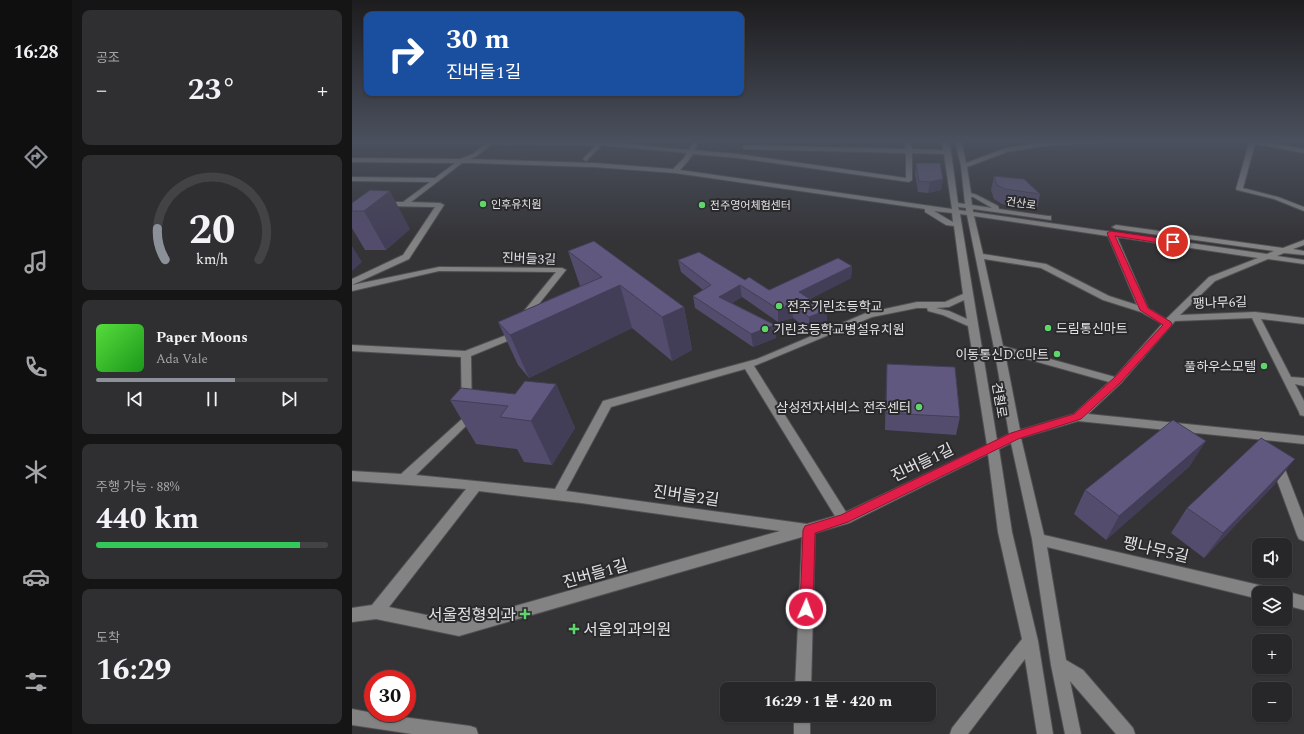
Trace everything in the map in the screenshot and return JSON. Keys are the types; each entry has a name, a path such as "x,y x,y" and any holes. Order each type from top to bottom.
{"street":[{"path":"405,204 444,174"},
{"name":"건산로","path":"716,174 922,207 955,208"},
{"name":"건산로","path":"720,174 1110,230 1304,262"},
{"path":"868,174 909,180 909,174"},
{"name":"견훤로","path":"951,174 1005,532 1030,641 1045,734"},
{"name":"견훤로","path":"965,174 969,210 999,348 1015,436 1039,539 1059,666 1073,734"},
{"path":"1243,174 1239,189 1276,198 1304,209"},
{"path":"352,179 436,180"},
{"path":"967,194 976,196 996,207 996,210"},
{"path":"352,282 406,257 440,205 375,204"},
{"path":"922,207 948,223 958,225"},
{"name":"건산로","path":"969,210 996,210 1101,225"},
{"path":"1110,230 1144,310"},
{"name":"건산로","path":"1110,230 1304,253"},
{"name":"팽나무6길","path":"1078,417 1117,381 1170,321 1212,279 1304,242"},
{"path":"979,256 1043,266 1106,298 1144,310 1170,321"},
{"name":"진버들3길","path":"352,288 439,269 562,270 506,338 466,354 352,348"},
{"path":"944,309 968,295"},
{"path":"558,495 607,404 748,365 869,315 917,305 944,309 973,324"},
{"path":"1255,315 1304,321"},
{"name":"팽나무6길","path":"1170,321 1255,315 1304,412"},
{"path":"999,348 1117,381"},
{"path":"405,478 467,420 466,354"},
{"path":"748,365 844,519"},
{"path":"1288,380 1304,382"},
{"name":"팽나무6길","path":"1015,436 1078,417 1304,440"},
{"name":"진버들1길","path":"352,615 376,612 459,629 844,519 1015,436"},
{"path":"1267,436 1299,508 1304,535"},
{"name":"진버들2길","path":"352,476 405,478 558,495 809,530"},
{"path":"376,612 476,486"},
{"path":"803,682 809,530"},
{"name":"팽나무5길","path":"1039,539 1252,590"},
{"path":"1292,600 1304,603"},
{"path":"958,734 1030,641"},
{"path":"1059,666 1077,676 1127,734"},
{"path":"352,717 470,734"},
{"path":"802,722 802,734"}],"building":[{"path":"918,174 942,174 943,179 930,182 919,181"},
{"path":"994,176 1024,179 1040,194 1005,189 997,185"},
{"path":"370,190 390,191 364,211 352,211 352,203"},
{"path":"594,241 684,307 662,317 620,285 510,335 498,322 602,277 568,251"},
{"path":"699,252 745,280 749,277 769,290 838,258 852,266 799,292 827,310 809,317 792,305 778,309 740,285 719,297 775,325 751,334 693,296 711,285 678,260"},
{"name":"삼성전자서비스 전주센터","path":"887,364 955,367 960,417 886,413"},
{"path":"525,381 556,384 531,421 500,417 508,406 450,400 461,388 515,394"},
{"path":"1173,420 1206,441 1119,516 1085,490"},
{"path":"1261,438 1295,459 1223,533 1187,508"}],"place":[{"name":"인후유치원","path":"483,204"},
{"name":"전주영어체험센터","path":"702,205"},
{"name":"전주기린초등학교","path":"779,306"},
{"name":"드림통신마트","path":"1048,328"},
{"name":"기린초등학교병설유치원","path":"765,329"},
{"name":"이동통신D.C마트","path":"1057,354"},
{"name":"풀하우스모텔","path":"1264,366"},
{"name":"삼성전자서비스 전주센터","path":"919,407"},
{"name":"서울정형외과","path":"525,614"},
{"name":"서울외과의원","path":"574,629"}],"route":[{"path":"806,609 809,530 844,519 1015,436 1078,417 1117,381 1168,324 1144,310 1111,233 1173,242"}]}
